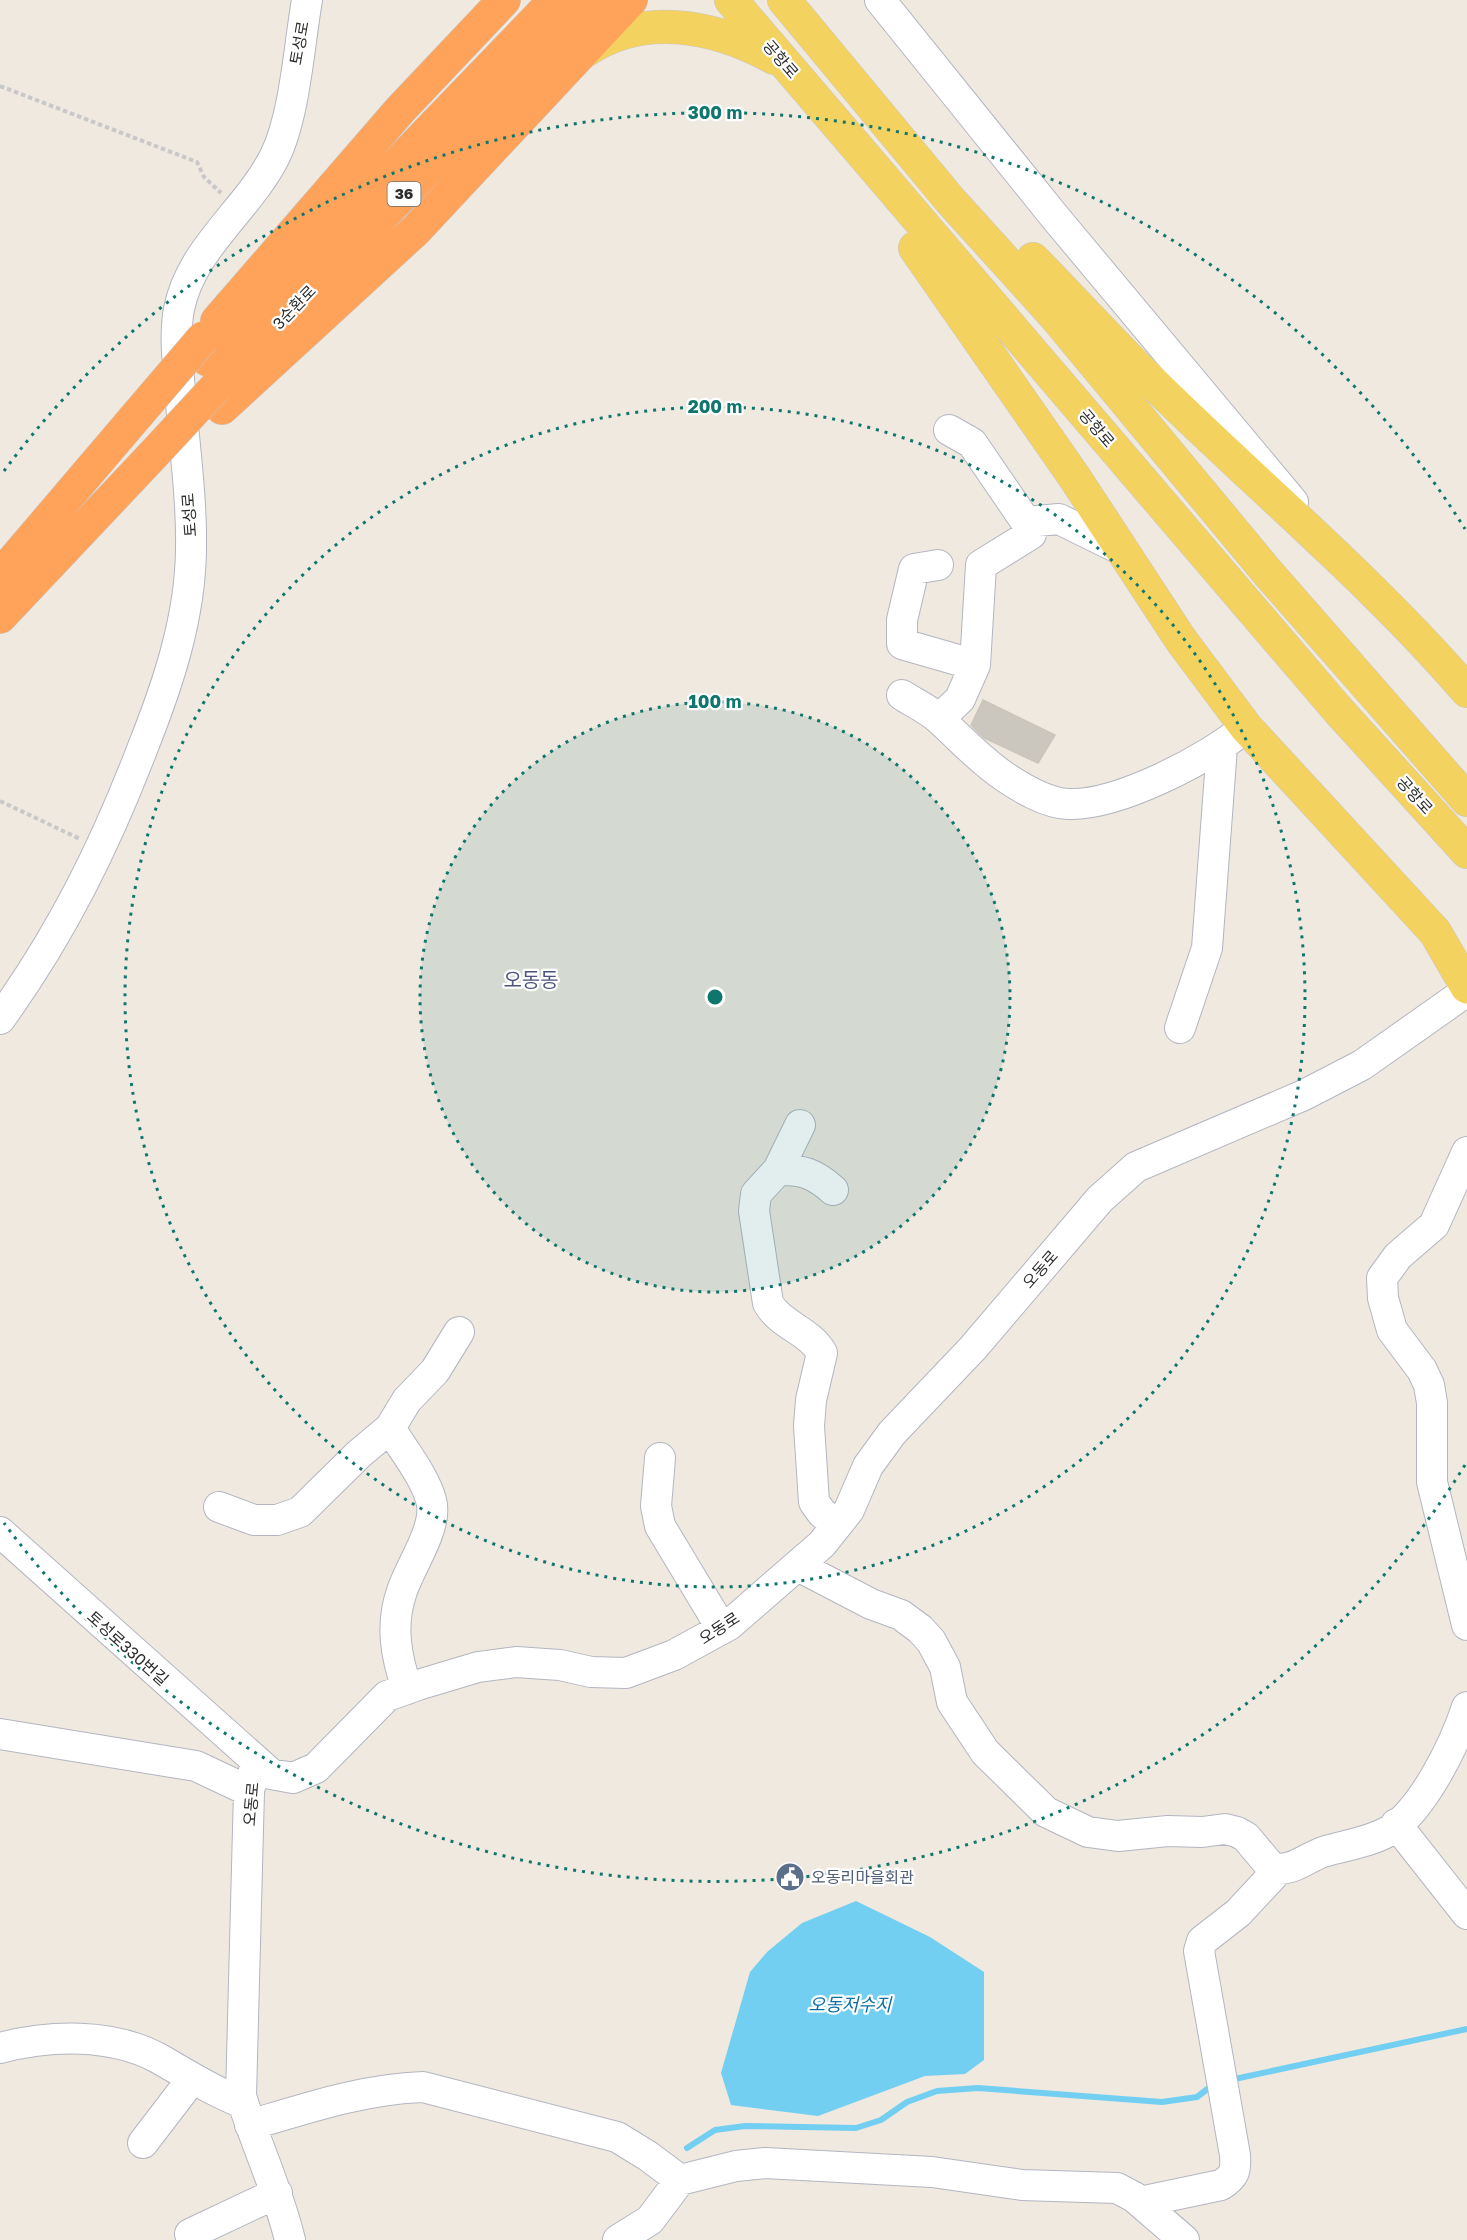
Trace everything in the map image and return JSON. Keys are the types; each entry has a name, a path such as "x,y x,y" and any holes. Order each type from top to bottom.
{"highway":[{"path":"0,622 147,442 212,373 400,110 504,0"},
{"name":"3순환로","path":"0,617 147,442 555,0"},
{"name":"3순환로","path":"212,373 592,0"},
{"path":"212,373 416,230 631,0"},
{"name":"3순환로","path":"0,577 147,442"}],"main road":[{"name":"공항로","path":"731,0 1338,710 1467,852"},
{"path":"784,0 863,92 950,200 1054,315 1275,582 1467,800"},
{"path":"576,57 592,46 624,32 640,27 671,26 727,37 759,50 786,65"},
{"path":"863,92 963,186 1140,371 1323,543 1439,658 1467,691"},
{"path":"823,108 899,227 951,297 1181,640 1234,737 1435,932 1467,989"}],"street":[{"name":"토성로","path":"0,1019 72,906 102,849 172,667 189,591 191,524 177,350 179,310 192,272 265,174 281,142 307,0"},
{"path":"880,0 1173,360 1278,481 1323,543"},
{"path":"939,719 960,699 975,665 981,565 1031,534 1026,522 972,443 949,430"},
{"path":"1026,522 1059,519 1122,550"},
{"path":"938,565 914,569 902,620 902,644 975,665"},
{"path":"902,695 939,719 955,737 1005,777 1045,799 1068,804 1110,798 1158,779 1234,737"},
{"path":"1180,1028 1207,948 1234,737"},
{"name":"오동로","path":"290,2240 277,2193 241,2096 249,1791 256,1762 271,1774 293,1778 316,1768 387,1696 478,1667 516,1662 560,1665 591,1672 626,1673 674,1655 722,1629 822,1544 849,1510 868,1466 892,1433 973,1348 1100,1199 1136,1167 1304,1095 1362,1065 1467,989"},
{"path":"800,1125 778,1170 756,1194 754,1211 768,1303 775,1315 815,1341 822,1353 811,1400 810,1417 814,1502 822,1513 837,1525"},
{"path":"1467,1152 1434,1225 1398,1256 1382,1278 1383,1298 1392,1330 1422,1370 1429,1385 1432,1403 1432,1482 1467,1625"},
{"path":"778,1170 795,1170 816,1175 833,1190"},
{"path":"219,1507 254,1520 277,1520 300,1512 359,1454 390,1428 407,1400 435,1371 459,1332"},
{"path":"390,1428 432,1501 425,1538 402,1590 396,1616 395,1652 407,1689"},
{"path":"660,1458 656,1506 660,1526 722,1629"},
{"name":"토성로330번길","path":"0,1532 256,1762"},
{"path":"798,1566 871,1604 901,1616 920,1629 931,1641 945,1667 952,1702 985,1752 1046,1812 1088,1832 1118,1836 1225,1829 1246,1837 1272,1868 1288,1870 1313,1856 1363,1842 1396,1824 1410,1812 1445,1758 1467,1707"},
{"path":"0,1734 196,1766 249,1791"},
{"path":"1396,1824 1467,1914"},
{"path":"1140,2202 1221,2185 1233,2177 1236,2169 1235,2155 1199,1951 1202,1941 1238,1912 1279,1869"},
{"path":"0,2048 35,2040 65,2038 131,2047 157,2057 246,2114 392,2088 423,2087 616,2137 648,2156 680,2180"},
{"path":"143,2143 192,2079"},
{"path":"618,2240 650,2220 680,2180 736,2166 765,2163 932,2172 1022,2185 1117,2188 1140,2202 1184,2240"},
{"path":"190,2234 277,2193"}],"path":[{"path":"0,86 196,162 204,177 238,210"},
{"path":"0,801 102,849"}],"water":[{"name":"오동저수지","path":"856,1901 930,1937 984,1972 984,2060 965,2074 925,2076 818,2116 731,2105 721,2073 750,1972 767,1952 802,1923"}],"building":[{"path":"983,700 1055,735 1038,763 984,738 971,725"}],"waterway":[{"path":"1230,2080 1467,2029"},
{"path":"687,2148 715,2130 745,2126 856,2128 881,2120 907,2102 937,2091 978,2088 1162,2102 1197,2097 1214,2084"}],"place":[{"name":"오동리마을회관","path":"790,1877"}],"district":[{"name":"오동동","path":"531,980"}]}
